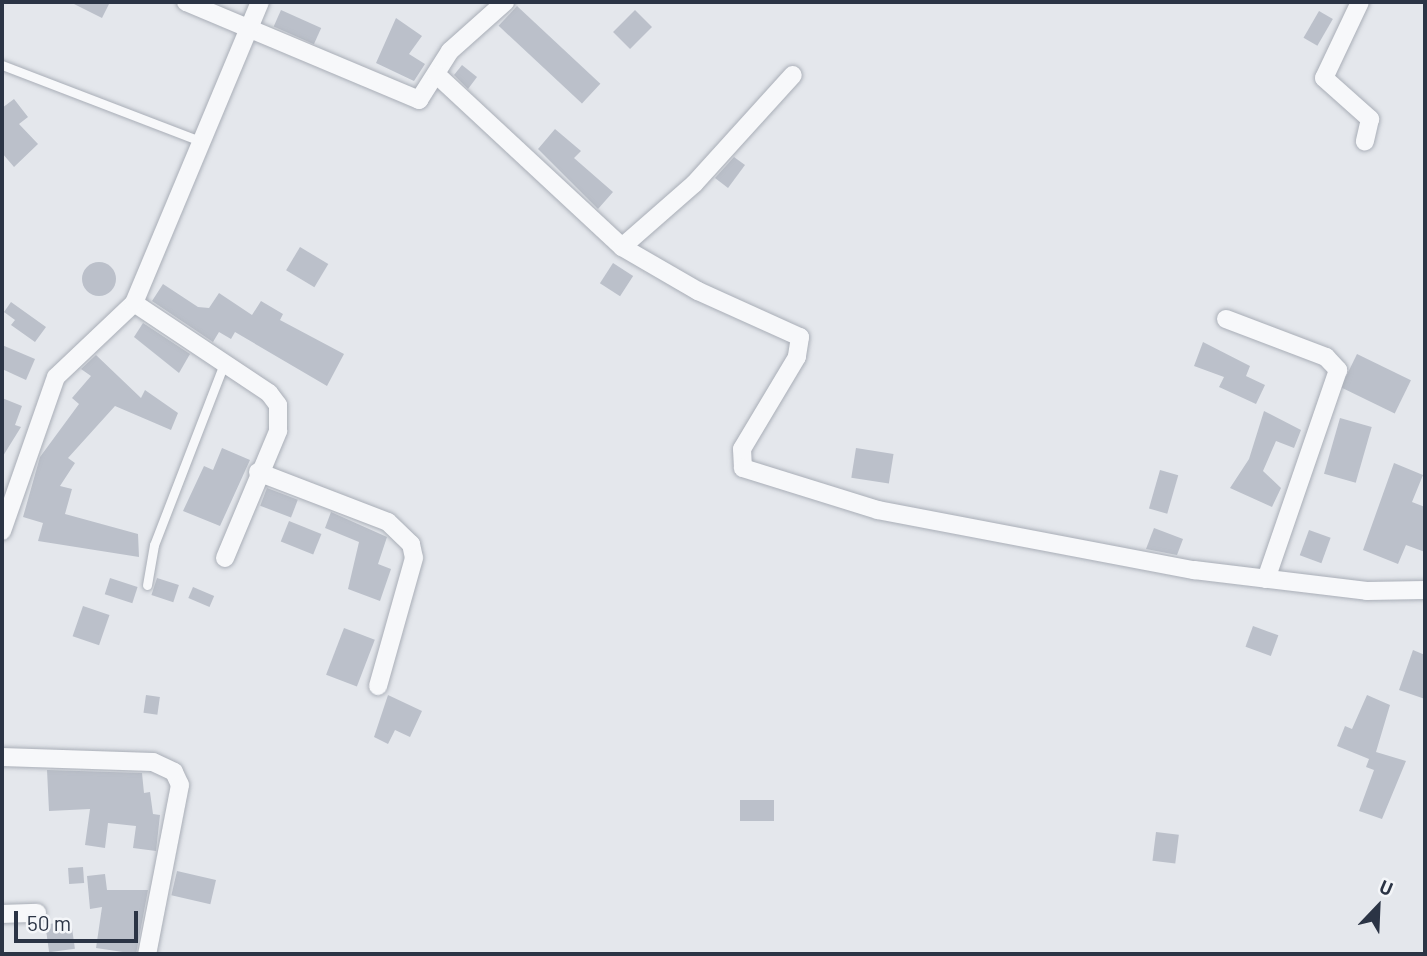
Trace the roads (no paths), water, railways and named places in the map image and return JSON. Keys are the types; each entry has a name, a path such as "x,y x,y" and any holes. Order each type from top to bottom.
{"street":[{"path":"186,2 419,100 475,23 505,2"},
{"path":"2,531 56,377 134,303 260,2"},
{"path":"1360,2 1324,78 1370,119 1365,141"},
{"path":"437,75 622,247 698,291 800,337 797,357 742,449 743,468 878,510 1266,579 1367,591 1425,590"},
{"path":"622,247 694,184 793,75"},
{"path":"134,303 223,366 269,393 278,405 278,431 258,472 225,558"},
{"path":"1226,319 1326,357 1338,370 1266,579"},
{"path":"258,472 388,522 411,544 414,558 378,686"},
{"path":"2,757 153,762 174,772 178,798 147,954"},
{"path":"2,914 37,913"}],"lane":[{"path":"2,65 203,142"},
{"path":"147,585 154,545 223,366"}]}
